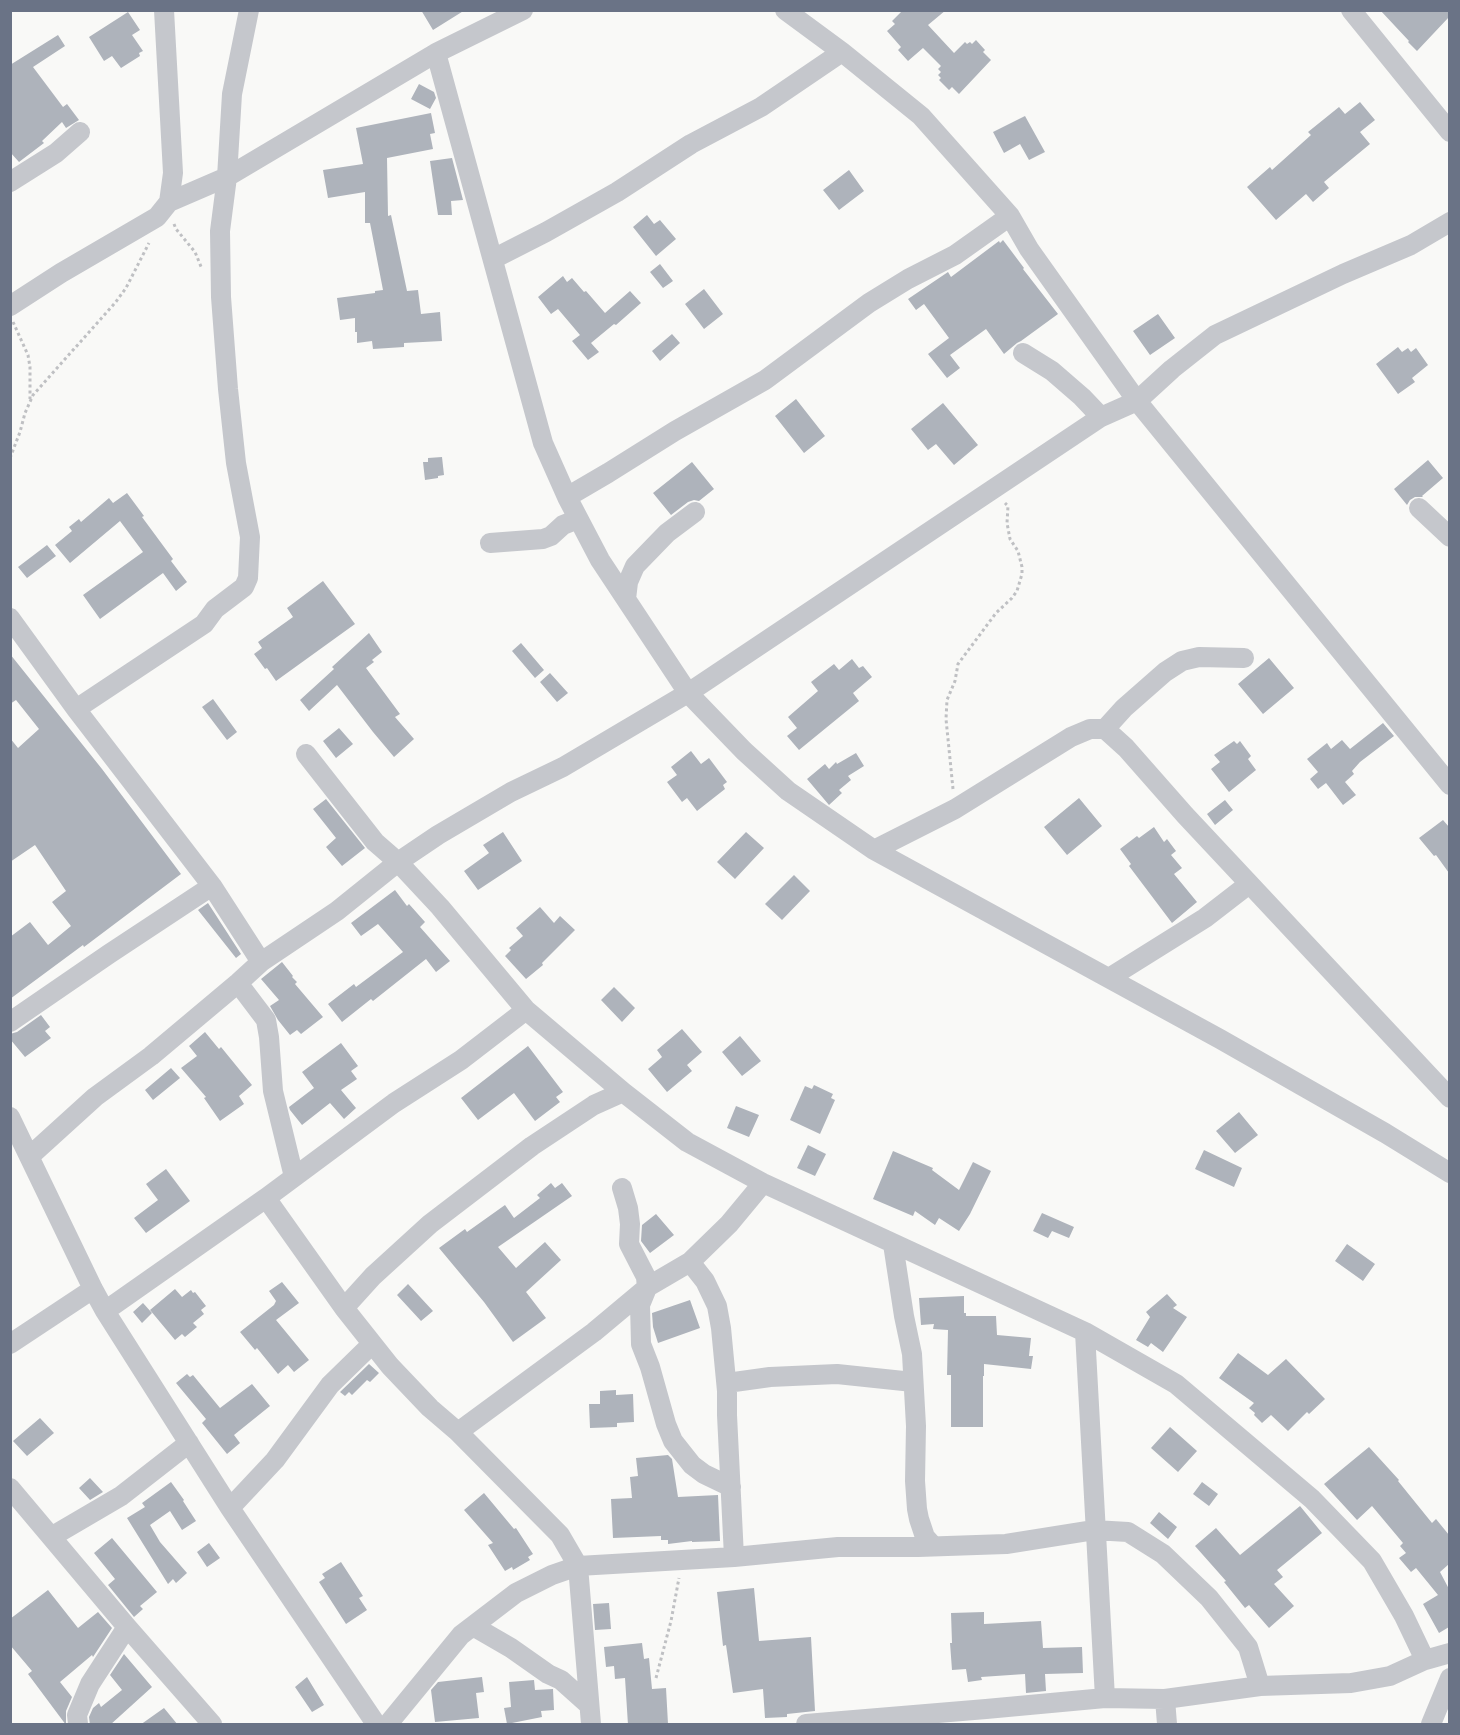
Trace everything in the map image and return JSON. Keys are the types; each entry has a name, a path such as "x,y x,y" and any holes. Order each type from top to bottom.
{"street":[{"path":"164,10 173,173 165,208"},
{"path":"76,709 204,624 215,609 244,587 248,578 250,537 236,463 220,297 220,231 227,177 232,94 249,10"},
{"path":"11,306 165,208 227,177 436,54 523,10"},
{"path":"785,10 842,52 921,116 1010,216 1029,249 1137,401 1449,785"},
{"path":"1350,10 1449,132"},
{"path":"493,259 617,192 691,144 761,107 842,52"},
{"path":"436,54 543,443 567,497 600,561 688,693 744,751 788,791 874,850 1322,1097 1449,1173"},
{"path":"10,182 56,153 80,132"},
{"path":"567,497 675,431 765,380 869,303 908,279 955,255 1010,216"},
{"path":"30,1156 95,1097 151,1056 261,962 337,911 398,862 438,835 512,792 563,767 688,693 1101,417 1137,401 1172,369 1215,335 1412,245 1449,222"},
{"path":"1023,353 1052,371 1101,417"},
{"path":"1419,508 1449,537"},
{"path":"626,599 627,582 635,566 667,533 695,512"},
{"path":"490,543 543,539 563,525 578,519"},
{"path":"10,618 76,709 212,886 261,962"},
{"path":"1105,729 1124,708 1165,672 1182,661 1199,657 1244,658"},
{"path":"874,850 955,809 1071,737 1090,729 1105,729 1126,748 1249,884 1449,1098"},
{"path":"306,754 375,842 398,862 440,907 526,1010 623,1092 687,1142 764,1183 1084,1332 1176,1384 1312,1499 1372,1561 1404,1616 1425,1660"},
{"path":"1108,978 1205,918 1249,884"},
{"path":"10,1022 212,886"},
{"path":"238,983 266,1020 273,1091 294,1177"},
{"path":"105,1311 266,1198 394,1103 461,1060 526,1010"},
{"path":"344,1308 373,1276 430,1224 532,1146 594,1105 623,1092"},
{"path":"10,1117 105,1311 230,1508 376,1725"},
{"path":"459,1432 594,1332 647,1288 690,1262 729,1224 764,1183"},
{"path":"622,1188 628,1208 629,1244 646,1277 647,1288 640,1305 641,1344 666,1424 674,1441 692,1465 730,1487"},
{"path":"266,1198 371,1345 430,1408 459,1432 560,1536 578,1566 591,1725"},
{"path":"893,1244 912,1354 917,1509 925,1537 933,1546"},
{"path":"690,1262 705,1281 717,1306 726,1363 734,1557"},
{"path":"10,1344 93,1289"},
{"path":"1084,1332 1105,1698"},
{"path":"230,1508 275,1460 330,1385 371,1345"},
{"path":"727,1383 770,1377 837,1374 914,1382"},
{"path":"51,1537 121,1496 189,1443"},
{"path":"10,1488 212,1725"},
{"path":"388,1725 461,1635 516,1593 552,1575 578,1566 734,1557 838,1547 1006,1544 1094,1530 1128,1532 1163,1554 1209,1598 1248,1647 1260,1686"},
{"path":"472,1626 503,1642 561,1680 589,1705"},
{"path":"78,1725 77,1715 90,1684 127,1628"},
{"path":"806,1725 986,1717 1105,1698 1165,1699 1260,1686 1351,1683 1390,1676 1425,1660 1449,1653"},
{"path":"1431,1725 1449,1678"},
{"path":"1165,1699 1167,1725"}],"path":[{"path":"165,208 176,229 195,252 204,275"},
{"path":"30,401 126,288 165,208"},
{"path":"10,319 28,355 30,367 30,401 10,458"},
{"path":"955,809 945,718 947,700 955,681 958,664 996,613 1017,591 1022,574 1018,551 1010,539 1007,523 1008,506 993,488"},
{"path":"656,1678 671,1621 682,1560"}],"building":[{"path":"421,10 465,10 433,30"},
{"path":"903,10 946,10 928,25 954,53 965,42 972,44 976,40 991,60 959,94 952,87 949,90 939,80 941,78 938,75 941,72 938,69 941,66 923,48 908,61 898,50 901,47 887,31 895,24 892,21"},
{"path":"1380,10 1449,10 1449,17 1417,51"},
{"path":"128,12 140,30 132,35 143,51 139,53 140,56 121,68 112,56 104,61 89,37"},
{"path":"58,35 65,46 33,67 63,107 67,104 79,120 66,128 62,122 42,141 44,143 19,162 10,152 10,65"},
{"path":"419,84 434,92 436,98 430,109 411,99"},
{"path":"1360,102 1375,120 1360,132 1370,144 1324,182 1329,188 1313,202 1306,194 1276,220 1247,187 1270,167 1272,170 1311,135 1308,132 1339,107 1345,114"},
{"path":"431,113 435,133 430,134 433,149 387,158 388,216 391,215 407,291 418,290 421,314 440,312 442,341 404,343 404,347 373,349 372,341 357,343 355,318 340,320 337,298 383,290 370,223 365,223 365,192 328,198 323,170 363,164 356,128"},
{"path":"1025,116 1045,152 1029,160 1020,144 1004,153 993,132"},
{"path":"452,158 463,200 451,201 452,215 438,215 430,161"},
{"path":"849,170 864,191 839,210 823,190"},
{"path":"647,215 654,224 660,220 676,239 656,256 633,227"},
{"path":"1003,240 1058,314 1004,354 986,329 950,355 960,368 947,378 928,354 949,338 924,304 916,310 908,299 948,272 951,277"},
{"path":"660,264 673,281 663,288 650,272"},
{"path":"563,276 567,282 572,278 605,313 630,291 641,303 591,343 599,352 588,360 572,341 580,335 558,309 551,314 538,297"},
{"path":"704,289 723,314 704,329 685,304"},
{"path":"1158,314 1175,338 1150,355 1133,331"},
{"path":"672,334 680,343 660,361 652,351"},
{"path":"1398,347 1402,352 1408,348 1411,352 1416,348 1428,365 1412,378 1415,382 1398,394 1376,364"},
{"path":"796,399 825,436 804,453 775,416"},
{"path":"943,403 978,445 954,465 936,444 928,450 911,429"},
{"path":"442,457 444,475 425,480 423,462 428,462 428,458"},
{"path":"1428,460 1443,478 1423,497 1415,497 1407,505 1394,489"},
{"path":"692,462 714,489 699,501 688,502 671,515 653,493"},
{"path":"127,493 187,582 176,591 163,573 100,619 83,595 143,552 120,521 70,563 55,545 72,531 69,527 79,519 81,522 109,498 113,503"},
{"path":"47,545 56,556 27,578 18,567"},
{"path":"323,581 355,624 276,681 254,654 262,648 258,642 293,617 287,608"},
{"path":"369,633 382,652 366,668 400,714 395,717 414,739 394,757 337,685 309,711 300,700"},
{"path":"521,643 544,670 535,678 512,651"},
{"path":"10,654 102,769 181,874 10,999 10,937 30,922 48,945 71,926 52,902 66,891 35,845 10,862 10,738 18,748 39,729 16,700 10,704"},
{"path":"1269,658 1294,688 1263,714 1238,684"},
{"path":"852,659 859,668 863,666 872,677 853,693 859,701 799,750 787,736 797,728 788,717 818,691 811,682 834,664 839,670"},
{"path":"550,673 568,693 557,702 540,682"},
{"path":"213,699 237,732 227,740 202,707"},
{"path":"1383,723 1394,736 1360,762 1352,771 1354,774 1345,782 1356,795 1343,805 1326,783 1318,789 1310,779 1318,772 1307,759 1327,743 1331,749 1342,740 1350,749"},
{"path":"339,728 353,744 336,758 323,741"},
{"path":"1234,741 1237,744 1240,741 1251,756 1248,759 1256,770 1229,792 1211,769 1220,762 1214,755"},
{"path":"691,751 701,764 709,758 727,782 723,785 725,789 697,811 687,798 682,802 667,782 677,775 671,767"},
{"path":"856,753 864,766 848,776 851,780 839,790 842,793 829,805 807,779 825,764 829,769 836,762 837,764"},
{"path":"1079,798 1102,826 1067,855 1044,827"},
{"path":"326,799 365,848 342,866 326,847 336,838 313,809"},
{"path":"1225,800 1233,810 1215,825 1207,814"},
{"path":"1443,820 1449,827 1449,873 1436,855 1434,856 1419,838"},
{"path":"1154,827 1164,842 1167,839 1176,851 1171,855 1182,868 1174,874 1197,902 1172,923 1129,866 1131,864 1120,849"},
{"path":"503,832 522,861 478,890 464,871 489,853 483,845"},
{"path":"746,832 764,848 735,879 717,862"},
{"path":"794,875 810,891 782,920 765,904"},
{"path":"395,890 407,906 409,904 425,922 420,927 450,961 436,972 426,959 373,1001 371,999 342,1022 328,1004 354,984 356,987 403,952 378,924 361,936 351,923"},
{"path":"208,903 241,954 236,958 198,910"},
{"path":"540,907 554,923 560,916 575,930 542,963 543,965 526,979 505,956 511,950 509,948 523,936 516,928"},
{"path":"282,962 297,982 295,984 323,1017 301,1034 297,1030 290,1035 278,1020 270,1006 279,1000 261,979"},
{"path":"614,987 635,1008 622,1022 601,1000"},
{"path":"41,1015 50,1027 45,1031 51,1038 25,1057 10,1039 10,1034 17,1032"},
{"path":"682,1029 702,1052 687,1065 692,1071 667,1092 648,1069 662,1057 657,1050"},
{"path":"205,1032 219,1049 221,1047 252,1085 239,1096 244,1104 220,1121 204,1098 206,1097 181,1068 197,1056 189,1046"},
{"path":"740,1036 761,1061 742,1076 722,1052"},
{"path":"341,1043 358,1066 351,1071 357,1079 341,1090 356,1108 344,1119 330,1103 302,1125 289,1107 314,1088 302,1072"},
{"path":"528,1046 563,1092 556,1097 560,1102 535,1121 514,1093 478,1120 461,1098"},
{"path":"171,1068 180,1078 153,1100 145,1090"},
{"path":"814,1085 833,1094 831,1098 835,1100 820,1134 790,1120 805,1086 812,1089"},
{"path":"736,1106 759,1115 749,1137 727,1128"},
{"path":"1239,1112 1258,1135 1235,1153 1216,1131"},
{"path":"808,1145 826,1154 815,1176 797,1168"},
{"path":"1204,1150 1242,1168 1234,1187 1195,1169"},
{"path":"893,1151 933,1168 932,1170 959,1190 973,1162 991,1171 959,1231 939,1218 935,1225 915,1211 913,1216 873,1199"},
{"path":"166,1169 190,1201 146,1233 134,1218 158,1200 146,1184"},
{"path":"551,1183 555,1188 562,1183 572,1196 498,1247 516,1268 545,1242 561,1260 526,1292 546,1318 513,1342 484,1302 439,1248 465,1229 467,1232 505,1205 514,1218 540,1198 537,1195"},
{"path":"1042,1213 1074,1227 1069,1238 1052,1231 1048,1238 1033,1231"},
{"path":"656,1214 674,1235 650,1253 641,1241 642,1225"},
{"path":"1347,1244 1375,1264 1363,1281 1335,1261"},
{"path":"282,1282 299,1303 276,1320 309,1360 294,1372 288,1365 278,1374 257,1348 255,1350 240,1332 274,1305 276,1301 269,1291"},
{"path":"408,1284 433,1311 421,1321 397,1295"},
{"path":"175,1289 182,1297 191,1290 195,1292 206,1306 201,1310 204,1314 193,1323 197,1327 185,1337 182,1334 175,1340 150,1310"},
{"path":"1167,1294 1177,1305 1173,1308 1187,1317 1163,1352 1151,1343 1148,1347 1136,1340 1150,1317 1146,1312"},
{"path":"964,1296 966,1316 996,1316 997,1335 1031,1338 1029,1356 1033,1356 1031,1369 984,1364 983,1427 951,1427 951,1375 947,1375 948,1330 933,1329 934,1324 921,1325 919,1298"},
{"path":"690,1300 700,1328 658,1343 652,1313"},
{"path":"143,1303 152,1313 142,1323 133,1312"},
{"path":"1238,1353 1268,1375 1286,1359 1325,1399 1309,1414 1307,1412 1288,1431 1271,1415 1262,1423 1249,1408 1254,1403 1219,1378"},
{"path":"369,1364 379,1373 370,1382 367,1380 352,1395 349,1392 345,1396 340,1392"},
{"path":"187,1374 190,1377 193,1375 220,1408 252,1384 270,1406 234,1435 240,1443 227,1454 202,1423 206,1419 176,1383"},
{"path":"616,1390 616,1395 633,1394 634,1422 617,1423 617,1427 590,1428 589,1404 600,1404 600,1391"},
{"path":"40,1418 54,1433 27,1456 13,1441"},
{"path":"1170,1427 1197,1451 1178,1472 1151,1448"},
{"path":"1369,1447 1399,1480 1432,1523 1436,1519 1449,1535 1449,1564 1440,1572 1449,1589 1449,1627 1439,1633 1423,1604 1438,1595 1416,1568 1411,1572 1399,1558 1406,1553 1400,1546 1403,1543 1372,1506 1357,1520 1324,1484"},
{"path":"668,1455 672,1459 678,1497 718,1495 720,1541 668,1544 668,1540 661,1540 661,1536 613,1538 611,1499 632,1498 630,1477 638,1476 636,1458"},
{"path":"90,1478 103,1492 90,1500 79,1488"},
{"path":"171,1482 196,1521 182,1530 170,1511 150,1525 160,1542 187,1573 176,1583 173,1579 168,1584 127,1518 145,1507 142,1503"},
{"path":"1202,1482 1218,1494 1209,1506 1193,1494"},
{"path":"484,1493 514,1529 516,1528 533,1554 528,1557 530,1560 513,1570 512,1567 505,1571 488,1545 493,1543 464,1510"},
{"path":"1300,1506 1322,1533 1277,1570 1283,1577 1274,1584 1294,1606 1269,1628 1249,1605 1245,1608 1224,1582 1226,1581 1195,1546 1216,1528 1240,1555"},
{"path":"1159,1512 1177,1527 1168,1539 1150,1523"},
{"path":"112,1538 157,1592 140,1606 143,1609 134,1617 108,1585 115,1579 94,1553"},
{"path":"209,1543 220,1558 207,1567 197,1552"},
{"path":"341,1562 363,1596 359,1598 367,1610 346,1624 319,1582 325,1578 322,1574"},
{"path":"754,1588 759,1641 811,1637 815,1711 787,1714 787,1717 765,1718 763,1689 733,1693 726,1645 723,1646 717,1592"},
{"path":"48,1590 78,1628 98,1612 112,1628 93,1657 92,1655 60,1682 72,1697 66,1711 66,1725 28,1674 32,1671 10,1645 10,1619"},
{"path":"609,1603 611,1629 595,1630 593,1604"},
{"path":"984,1612 984,1624 1041,1621 1043,1648 1082,1647 1083,1673 1045,1674 1046,1691 1026,1693 1025,1674 981,1677 982,1680 968,1682 966,1669 952,1670 951,1613"},
{"path":"642,1643 644,1659 649,1658 652,1689 666,1688 668,1724 628,1725 625,1678 615,1679 614,1666 606,1667 604,1647"},
{"path":"124,1654 152,1687 110,1725 90,1725 89,1717 93,1708 99,1703 101,1707 122,1690 110,1675"},
{"path":"307,1677 324,1705 312,1712 295,1687"},
{"path":"482,1677 484,1692 476,1693 479,1718 435,1722 431,1690 438,1682"},
{"path":"534,1680 535,1690 553,1689 554,1710 541,1711 542,1717 507,1724 504,1708 511,1707 509,1682"},
{"path":"164,1708 178,1725 140,1725"}]}
